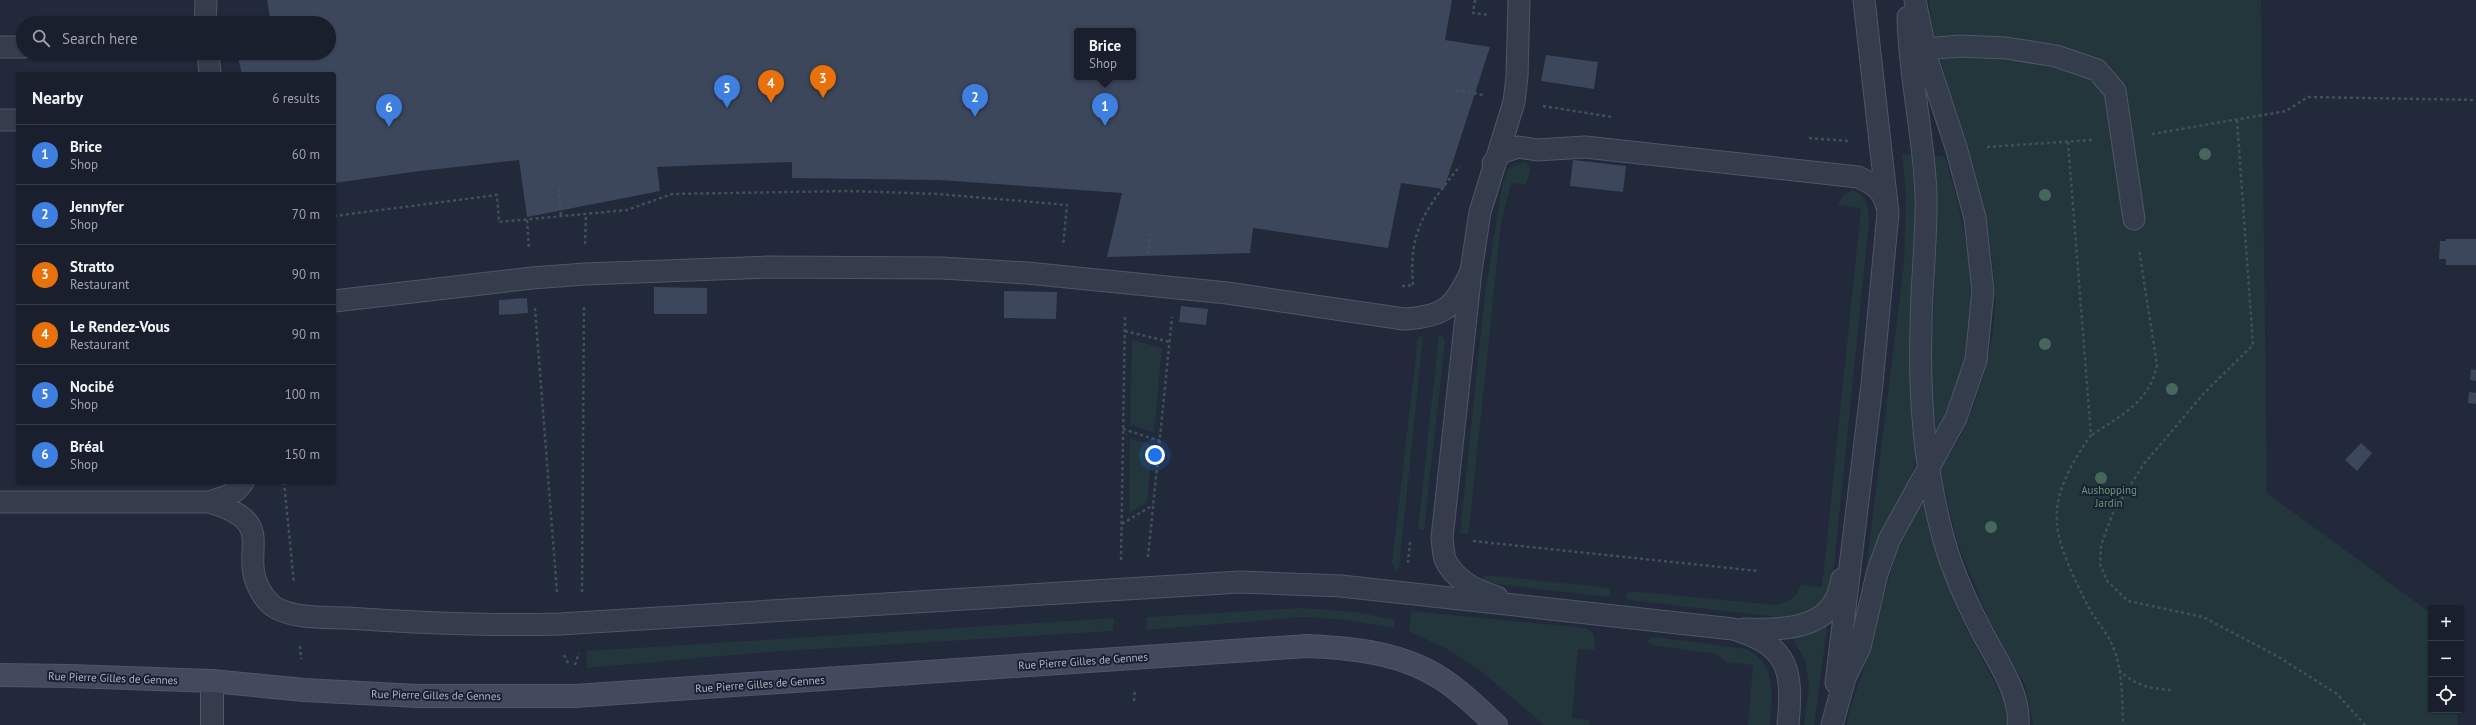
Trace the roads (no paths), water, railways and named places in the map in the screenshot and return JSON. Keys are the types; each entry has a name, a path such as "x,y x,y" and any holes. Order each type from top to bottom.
{"street":[{"name":"Rue Pierre Gilles de Gennes","path":"0,675 212,681 304,690 418,696 575,696 1307,646 1352,648 1397,658 1442,679 1496,725"},
{"path":"212,681 212,725"}],"lane":[{"path":"205,16 206,0"},
{"path":"1519,0 1518,68 1514,102 1493,163 1480,212 1471,271 1442,538 1445,559 1458,578 1479,591 1546,609"},
{"path":"1832,725 1854,541 1888,213 1864,0"},
{"path":"1908,0 1908,34 1922,146 1926,195 1921,330 1923,396 1930,468 1941,530 1956,574 1980,628 2010,684 2018,725"},
{"path":"1832,725 1845,678 1860,647 1878,574 1889,540 1930,468 1956,418 1976,360 1983,291 1975,218 1956,147 1925,49 1915,0"},
{"path":"1925,49 1960,46 2006,48 2056,56 2097,70 2115,90 2134,219"},
{"path":"0,47 16,47"},
{"path":"209,60 210,72"},
{"path":"0,120 16,120"},
{"path":"1493,163 1502,152 1518,147 1537,150 1585,148 1858,177 1872,183 1884,197 1888,213"},
{"path":"336,301 532,278 585,274 769,267 941,268 1027,273 1227,293 1404,319 1426,318 1450,306 1461,292 1471,271"},
{"path":"0,502 209,502 225,498 239,488 242,484"},
{"path":"209,502 227,507 244,516 252,528 254,576 263,596 276,608 297,614 422,624 581,623 1240,582 1284,582 1341,586 1733,629 1768,630 1797,626 1815,620 1835,600 1854,541"},
{"path":"1733,629 1752,635 1767,643 1782,658 1789,681 1791,697 1788,725"}],"place":[{"name":"Stratto","path":"823,98"},
{"name":"Le Rendez-Vous","path":"771,103"},
{"name":"Nocibé","path":"727,108"},
{"name":"Jennyfer","path":"975,117"},
{"name":"Brice","path":"1105,126"},
{"name":"Bréal","path":"389,127"}],"park label":[{"name":"Aushopping Jardin","path":"2109,496"}]}
